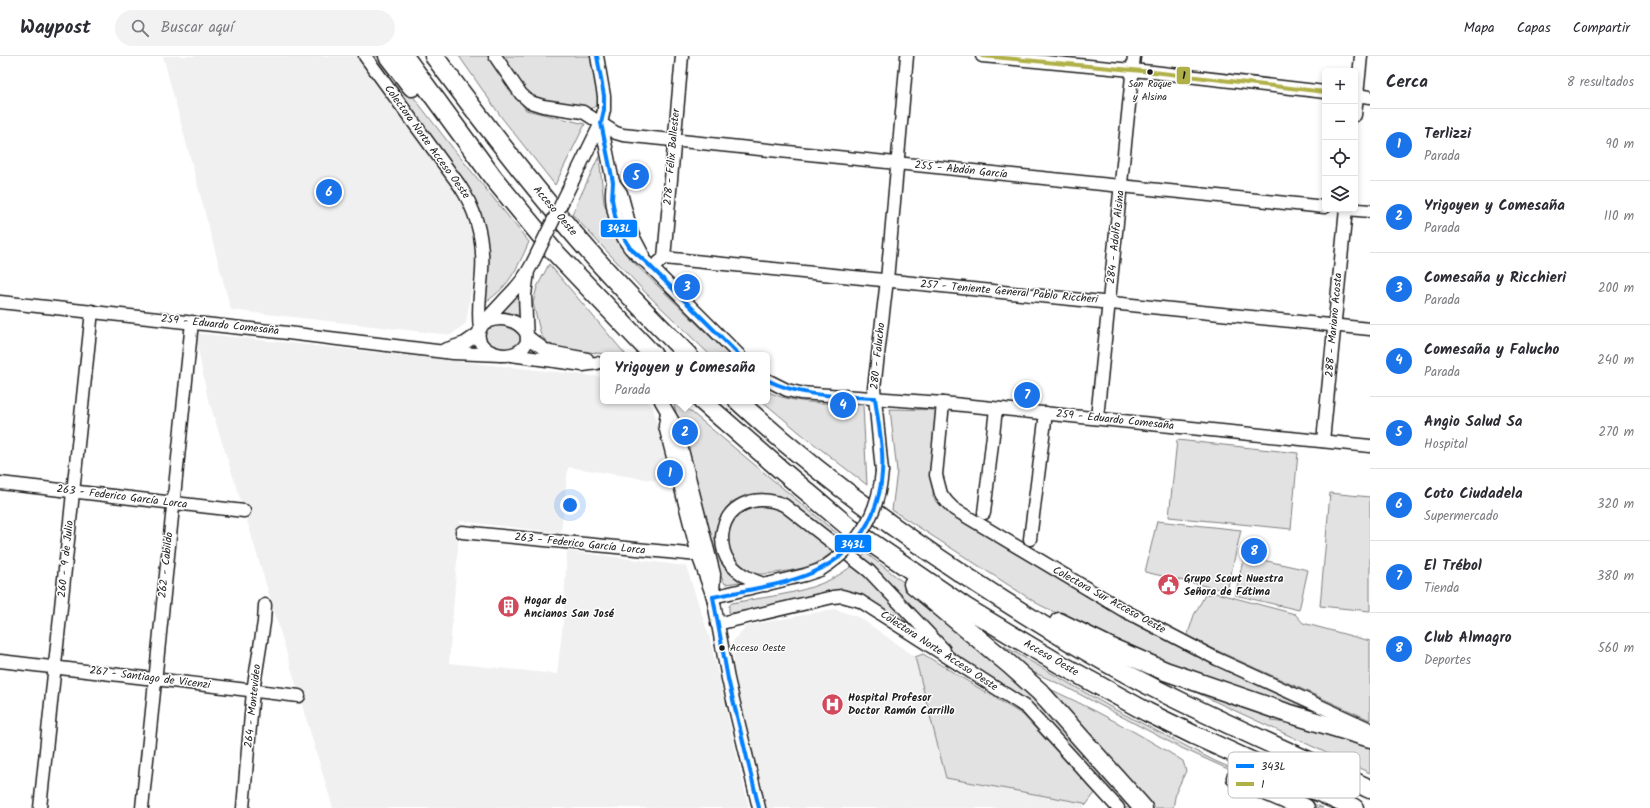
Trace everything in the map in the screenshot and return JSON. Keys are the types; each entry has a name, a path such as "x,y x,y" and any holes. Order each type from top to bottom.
{"highway":[{"path":"388,56 440,122 494,179"},
{"path":"404,56 494,179 555,254 650,352"},
{"name":"Acceso Oeste","path":"434,56 533,185 594,258 685,352"},
{"path":"447,56 492,133"},
{"name":"Acceso Oeste","path":"705,404 850,528 965,607 1097,685 1194,735 1231,752"},
{"path":"741,404 783,441 835,483 886,522 954,570 1042,624 1145,683 1290,752"},
{"path":"850,528 919,590 1010,665 1040,692 1143,808"},
{"path":"954,570 1112,648 1165,671 1284,712 1370,738"},
{"path":"1360,784 1370,789"},
{"path":"1282,798 1305,808"},
{"name":"Acceso Oeste","path":"1332,798 1354,808"}],"street":[{"name":"Colectora Norte Acceso Oeste","path":"365,56 460,186 470,202 478,221 482,246 482,270 478,314 481,328"},
{"path":"495,56 521,94 530,102 543,106 583,112 601,122 613,182 621,193 632,234 649,266 736,352"},
{"path":"530,267 525,295 528,335 525,346 518,353 506,355 486,349 482,344 481,328 516,287 530,267 601,122 604,110 604,96 597,56"},
{"name":"278 - Félix Ballester","path":"664,258 673,140 682,56"},
{"name":"280 - Falucho","path":"712,597 766,585 820,570 851,547 867,524 878,499 882,471 874,388 887,280 907,56"},
{"path":"982,56 1133,70 1322,92"},
{"name":"284 - Adolfo Alsina","path":"1097,418 1134,56"},
{"path":"1358,79 1361,56"},
{"path":"1358,95 1370,97"},
{"name":"255 - Abdón García","path":"601,122 616,133 623,135 1322,207"},
{"path":"1358,210 1370,212"},
{"name":"288 - Mariano Acosta","path":"1323,441 1346,212"},
{"path":"649,266 664,258"},
{"name":"257 - Teniente General Pablo Riccheri","path":"664,258 1370,328"},
{"name":"259 - Eduardo Comesaña","path":"0,302 192,322 472,355 506,355 583,366 600,363"},
{"name":"260 - 9 de Julio","path":"40,808 92,311"},
{"path":"481,328 498,319 506,319 518,324 528,335"},
{"name":"262 - Cabildo","path":"142,808 172,503 192,322"},
{"name":"259 - Eduardo Comesaña","path":"440,351 459,346 481,328"},
{"name":"259 - Eduardo Comesaña","path":"528,335 544,350 584,357 600,363"},
{"name":"259 - Eduardo Comesaña","path":"770,382 787,390 800,393 944,403 1370,446"},
{"name":"Colectora Sur Acceso Oeste","path":"944,403 936,475 941,494 954,509 1123,610 1217,659 1370,729"},
{"path":"664,406 665,426 698,555 712,597 728,679 759,808"},
{"path":"664,406 678,434 714,574 712,597"},
{"path":"984,513 996,409"},
{"path":"1030,538 1046,414"},
{"name":"263 - Federico García Lorca","path":"0,483 244,511"},
{"path":"766,585 747,578 734,568 728,562 723,550 722,542 722,532 725,523 736,509 749,502 766,499 784,505 859,562 958,664"},
{"name":"263 - Federico García Lorca","path":"462,532 698,555"},
{"name":"Colectora Norte Acceso Oeste","path":"717,624 826,598 846,597 867,604 1027,708 1118,808"},
{"name":"264 - Montevideo","path":"242,808 253,691 264,622 265,605"},
{"name":"267 - Santiago de Vicenzi","path":"0,661 299,696"}],"shaded area":[{"path":"163,56 356,56 462,198 475,226 477,252 466,323 451,335 231,310"},
{"path":"370,56 382,56 455,151 529,242 511,278 498,292 481,305 483,233"},
{"path":"459,56 488,56 526,110 585,124 555,185 502,118"},
{"path":"502,56 592,56 600,99 597,106 590,109 539,102 531,98"},
{"path":"599,156 604,203 628,257 726,352 707,352 645,292 572,214"},
{"path":"549,264 623,352 600,352 600,354 550,346 541,335 533,303 537,287"},
{"path":"523,285 522,316 498,310"},
{"path":"488,323 514,325 523,338 517,346 513,348 504,349 493,346 484,336"},
{"path":"195,333 600,377 600,404 650,404 653,407 671,483 568,467 561,533 460,521 449,663 557,674 563,622 567,551 686,566 710,639 749,808 333,808 244,511 207,395"},
{"path":"770,392 777,396 801,401 863,405 867,485 766,404 770,404"},
{"path":"674,404 682,404 845,540 841,545 778,499 734,505 717,545 726,568 748,581 725,584 717,569"},
{"path":"890,409 937,410 933,497 937,503 1131,620 1359,729 1130,650 1038,604 892,510 897,471"},
{"path":"1177,440 1298,453 1291,529 1169,517"},
{"path":"1330,493 1370,497 1370,611 1320,606"},
{"path":"776,506 835,549 815,564 794,570 769,574 757,574 742,568 732,558 728,551 726,537 728,526 744,507"},
{"path":"1157,521 1241,530 1227,591 1145,572"},
{"path":"866,553 948,617 1010,671 1139,808 1123,808 1062,740 946,646 861,559"},
{"path":"1244,556 1308,570 1299,610 1235,595"},
{"path":"855,563 922,634 849,592 732,613 729,612 729,606 732,603 781,595 813,587 842,573"},
{"path":"1216,593 1295,614 1303,623 1370,641 1370,720 1187,637 1194,615 1205,595"},
{"name":"Hospital Profesor Doctor Ramón Carrillo","path":"834,609 859,617 915,657 946,778 1084,803 1085,808 766,808 735,685 733,641 746,626"},
{"path":"969,626 1114,709 1228,767 1228,769 1177,746 1064,686 1022,667"},
{"path":"923,654 1023,715 1095,793 1086,805 1084,803 946,778 915,657"},
{"path":"1139,664 1272,713 1272,721 1285,723 1286,720 1370,742 1370,773 1360,768 1360,752 1324,752 1214,701"},
{"path":"1041,685 1113,720 1183,761 1186,771 1176,792 1173,808 1148,808 1124,780 1127,776 1117,764 1109,759"},
{"path":"1292,798 1300,798 1323,808 1314,808"}],"transit line":[{"name":"343L","path":"597,56 604,96 604,110 601,123 613,182 612,199 615,216 621,233 630,248 736,352"},
{"name":"1","path":"982,56 1153,72 1322,92"},
{"name":"343L","path":"770,381 780,386 806,393 875,398"},
{"name":"343L","path":"713,597 801,577 820,569 839,558 855,543 871,517 881,486 882,454 875,398"},
{"name":"343L","path":"713,597 728,679 759,808"}],"place":[{"name":"San Roque y Alsina","path":"1150,72"},
{"name":"Angio Salud Sa","path":"636,176"},
{"name":"Coto Ciudadela","path":"329,192"},
{"name":"Comesaña y Ricchieri","path":"687,287"},
{"name":"El Trébol","path":"1027,395"},
{"name":"Comesaña y Falucho","path":"843,405"},
{"name":"Yrigoyen y Comesaña","path":"685,432"},
{"name":"Terlizzi","path":"670,473"},
{"name":"Club Almagro","path":"1254,551"},
{"name":"Grupo Scout Nuestra Señora de Fátima","path":"1168,585"},
{"name":"Hogar de Ancianos San José","path":"508,607"},
{"name":"Acceso Oeste","path":"722,648"},
{"name":"Hospital Profesor Doctor Ramón Carrillo","path":"833,704"}]}
